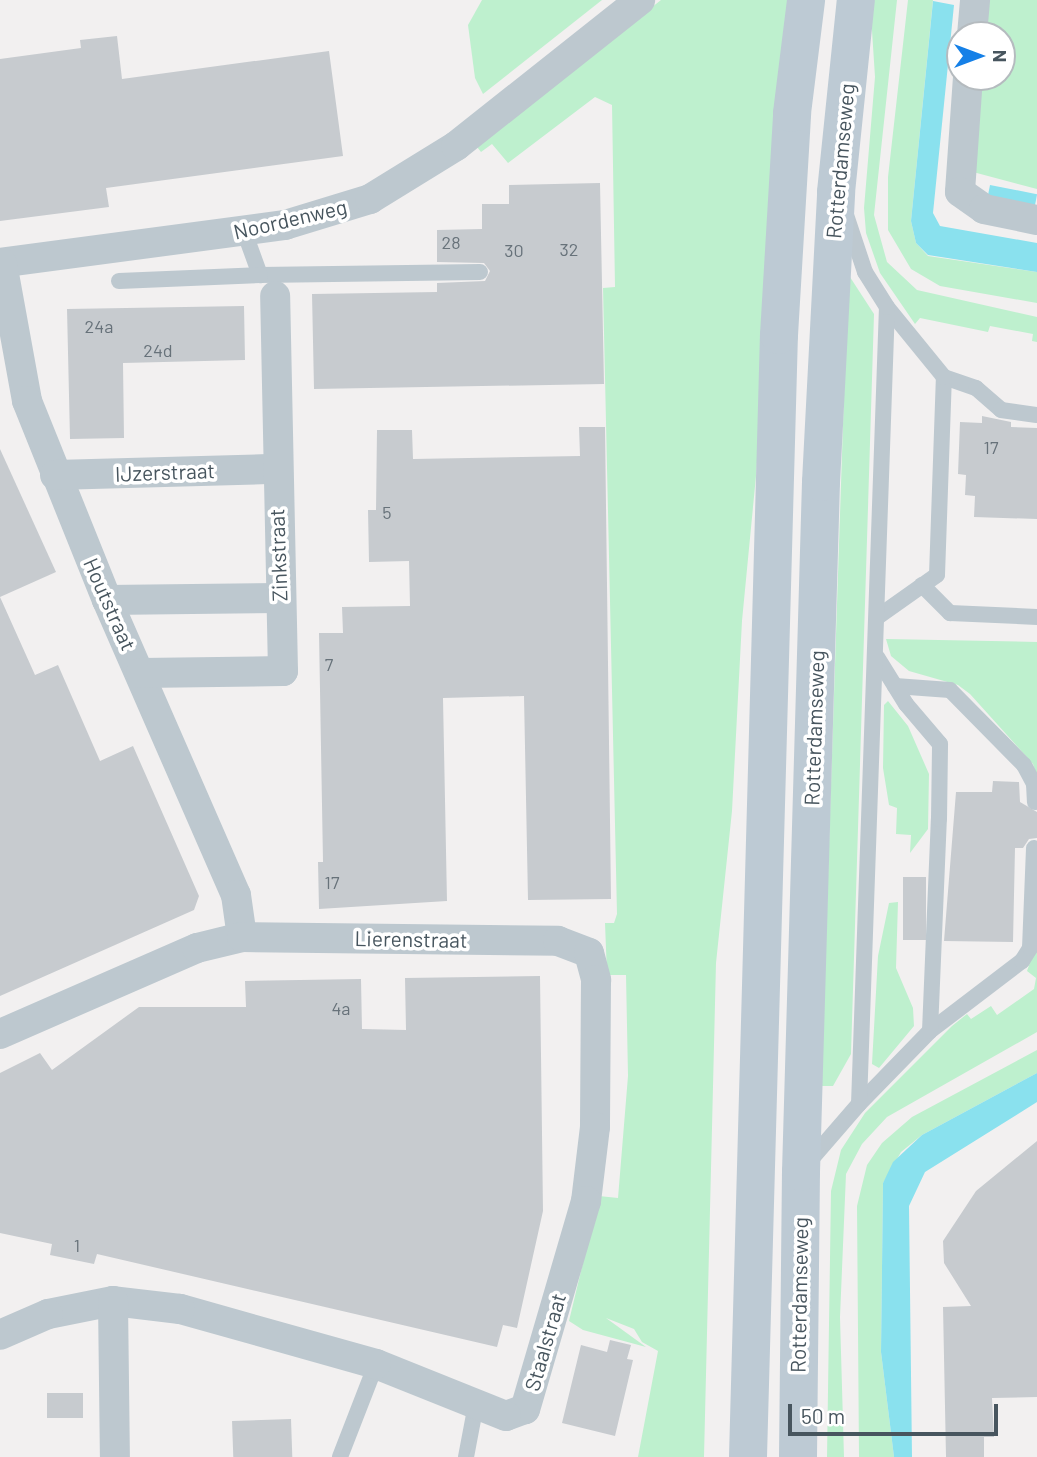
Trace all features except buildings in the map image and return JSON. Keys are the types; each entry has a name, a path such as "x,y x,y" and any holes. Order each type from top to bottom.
{"main road":[{"path":"748,1457 779,335 792,113 806,0"},
{"name":"Rotterdamseweg","path":"798,1457 801,1172 821,482 835,192 856,0"}],"street":[{"name":"Noordenweg","path":"1,263 244,232 328,215 410,177 456,146 640,0"},
{"path":"973,21 975,0"},
{"path":"967,91 960,191 984,209 1037,220"},
{"name":"Houtstraat","path":"1,263 7,333 27,401 107,600 236,895 242,937"},
{"name":"Zinkstraat","path":"141,673 283,671 267,286"},
{"name":"IJzerstraat","path":"55,475 275,469"},
{"path":"107,600 280,598"},
{"name":"Lierenstraat","path":"0,1034 197,948 242,937 558,940 589,953 596,980 595,1127 586,1201"},
{"name":"Staalstraat","path":"0,1335 48,1314 113,1301 180,1309 376,1364 506,1416 525,1409 586,1201"},
{"path":"113,1301 115,1457"}],"lane":[{"path":"835,192 857,236 865,272 887,307 944,377 976,388 1001,410 1037,415"},
{"path":"244,232 267,286"},
{"path":"119,281 267,286 480,272"},
{"path":"859,1104 877,657 887,307"},
{"path":"878,615 936,575 944,377"},
{"path":"922,585 950,613 1037,617"},
{"path":"877,657 895,686 940,744 930,1031"},
{"path":"895,686 950,690 1024,765 1034,784 1035,803"},
{"path":"801,1172 859,1104 930,1031 1022,961 1030,948 1034,848"},
{"path":"340,1457 376,1364"},
{"path":"466,1457 476,1404"}],"green space":[{"path":"482,0 602,0 483,94 475,78 468,25"},
{"path":"661,0 790,0 756,476 742,621 732,811 716,963 704,1457 638,1457 658,1351 642,1342 634,1329 606,1318 646,1347 583,1330 569,1321 599,1196 618,1198 628,1076 626,975 607,975 605,923 614,923 617,914 603,288 615,287 612,105 595,97 508,163 492,144 481,152 477,147"},
{"path":"870,0 897,0 874,215 887,262 917,290 1037,317 1037,342 1032,341 1033,334 990,326 988,332 920,318 915,324 880,273 866,233 864,208 875,77"},
{"path":"908,0 933,0 911,221 916,243 928,256 1037,272 1037,303 940,286 911,269 888,230 888,177"},
{"path":"988,0 1037,0 1037,189 973,172 979,91 1016,91 1016,21 986,21"},
{"path":"848,274 874,314 851,1054 833,1086 821,1086"},
{"path":"886,639 1037,642 1037,776 1033,764 970,694 958,685 909,671 891,656"},
{"path":"888,701 908,726 929,774 928,829 910,853 911,835 896,834 897,808 889,805 883,768 884,705"},
{"path":"1037,897 1037,1032 887,1117 862,1144 846,1174 840,1317 844,1457 827,1457 831,1191 841,1150 865,1113 952,1026 967,1014 971,1019 991,1006 997,1015 1034,989 1036,978 1027,971 1033,954"},
{"path":"898,902 896,968 913,1008 914,1026 879,1068 872,1064 878,956 889,903"},
{"path":"1037,1050 1037,1073 922,1135 901,1152 883,1183 881,1352 894,1457 859,1457 857,1206 867,1165 882,1143 912,1117"}],"water":[{"path":"933,1 954,5 952,21 946,21 946,84 933,213 940,226 1037,243 1037,272 928,255 916,243 911,221"},
{"path":"990,185 1037,194 1035,206 988,197"},
{"path":"1037,1073 1037,1102 925,1172 909,1206 912,1457 894,1457 881,1352 883,1183 893,1162 922,1135"}]}
